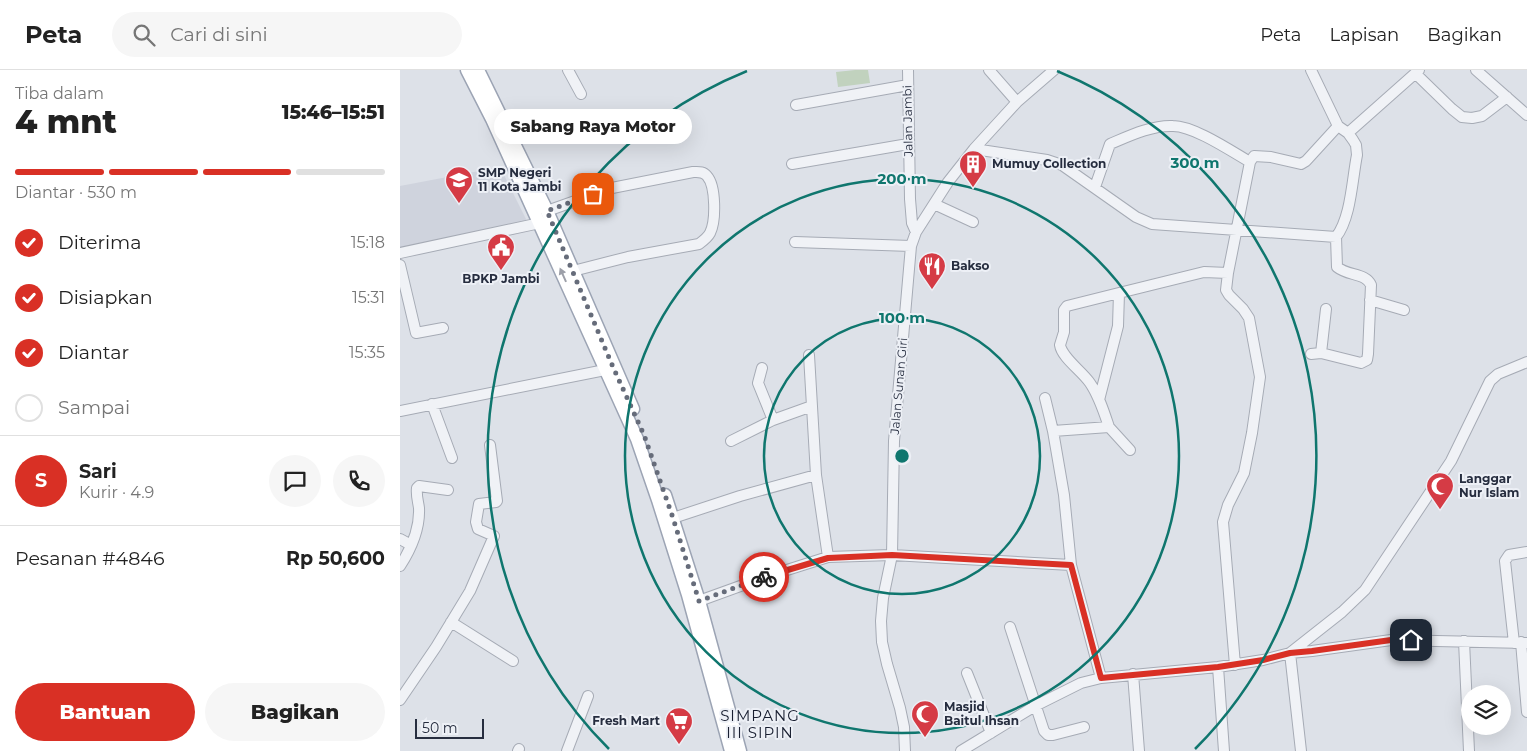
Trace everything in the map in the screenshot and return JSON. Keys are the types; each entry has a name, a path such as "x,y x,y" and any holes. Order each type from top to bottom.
{"main road":[{"path":"467,70 496,116"},
{"path":"478,70 496,116 573,271 578,296 644,435 699,601 740,751"},
{"path":"546,218 578,296 605,370 637,439 688,595 731,751"}],"street":[{"path":"568,70 581,94"},
{"name":"Jalan Jambi","path":"908,70 908,144 911,214 916,232"},
{"path":"989,70 1016,102"},
{"name":"Jalan Sunan Giri","path":"905,751 904,727 886,656 881,621 883,598 892,555 894,441 911,246 916,232 948,182 974,149 1016,102 1054,70"},
{"path":"1310,70 1338,126 1348,133 1356,145 1357,155 1346,218 1336,238 1337,267 1343,272 1368,279 1371,285 1367,360 1361,363 1316,353 1326,309"},
{"path":"1476,70 1527,115"},
{"path":"1348,133 1418,72 1452,109 1462,117 1482,116 1507,98"},
{"path":"796,105 908,85"},
{"path":"1095,187 1110,144 1164,126 1175,126 1192,130 1250,162"},
{"path":"1236,665 1223,522 1228,505 1244,473 1260,377 1249,318 1226,290 1228,273 1238,231 1250,162 1254,156 1271,157 1301,164 1338,126"},
{"path":"792,164 908,144"},
{"path":"974,149 1047,160 1062,165 1136,217 1152,224 1336,238"},
{"path":"400,253 546,218 612,188 700,172 707,176 712,186 715,215 710,233 699,244 628,257 573,271"},
{"path":"934,204 973,222"},
{"path":"795,242 911,246"},
{"path":"400,265 416,333 443,328"},
{"path":"1130,450 1109,427 1100,400 1090,382 1061,350 1060,345 1064,332 1064,310 1067,306 1204,272 1228,273"},
{"path":"1100,400 1118,326 1119,294"},
{"path":"1370,300 1404,310"},
{"path":"809,355 816,475 828,558"},
{"path":"1290,653 1342,612 1366,590 1446,470 1490,381 1498,374 1527,362"},
{"path":"762,368 758,382 773,420"},
{"path":"400,411 605,370"},
{"path":"1046,398 1064,495 1071,565 1101,678"},
{"path":"432,404 452,458"},
{"path":"731,441 773,420 812,406"},
{"path":"1053,431 1109,427"},
{"path":"400,700 470,591 494,536 478,529 476,522 479,504 496,502 490,445"},
{"path":"673,518 740,496 816,475"},
{"path":"400,566 417,528 419,510 417,488 419,486 448,490"},
{"path":"400,539 411,545"},
{"path":"1527,552 1509,556 1505,561 1521,642 1527,712"},
{"path":"699,601 768,576 828,558 892,555 1071,565"},
{"path":"451,622 513,661"},
{"path":"1010,628 1044,731 1048,735 1053,735 1084,726"},
{"path":"961,751 1035,706 1081,683 1101,678 1236,665 1290,653 1391,640 1521,642"},
{"path":"1464,641 1469,751"},
{"path":"1290,653 1301,751"},
{"path":"1218,667 1224,751"},
{"path":"967,673 990,733"},
{"path":"1133,674 1139,751"},
{"path":"567,751 588,696"}],"shaded area":[{"name":"SMP Negeri 11 Kota Jambi","path":"500,167 528,223 400,249 400,186"}],"green space":[{"path":"868,70 870,83 838,87 836,72"}],"way so far":[{"path":"593,194 547,211 644,435 699,601 764,577"}],"place":[{"name":"Mumuy Collection","path":"973,188"},
{"name":"Sabang Raya Motor","path":"593,194"},
{"name":"SMP Negeri 11 Kota Jambi","path":"459,204"},
{"name":"BPKP Jambi","path":"501,271"},
{"name":"Bakso","path":"932,290"},
{"name":"Langgar Nur Islam","path":"1440,510"},
{"name":"Masjid Baitul Ihsan","path":"925,738"},
{"name":"Fresh Mart","path":"679,745"}],"district":[{"name":"SIMPANG III SIPIN","path":"760,724"}],"route":[{"path":"764,577 828,558 892,555 1071,565 1101,678 1236,665 1290,653 1391,640 1411,640"}]}
